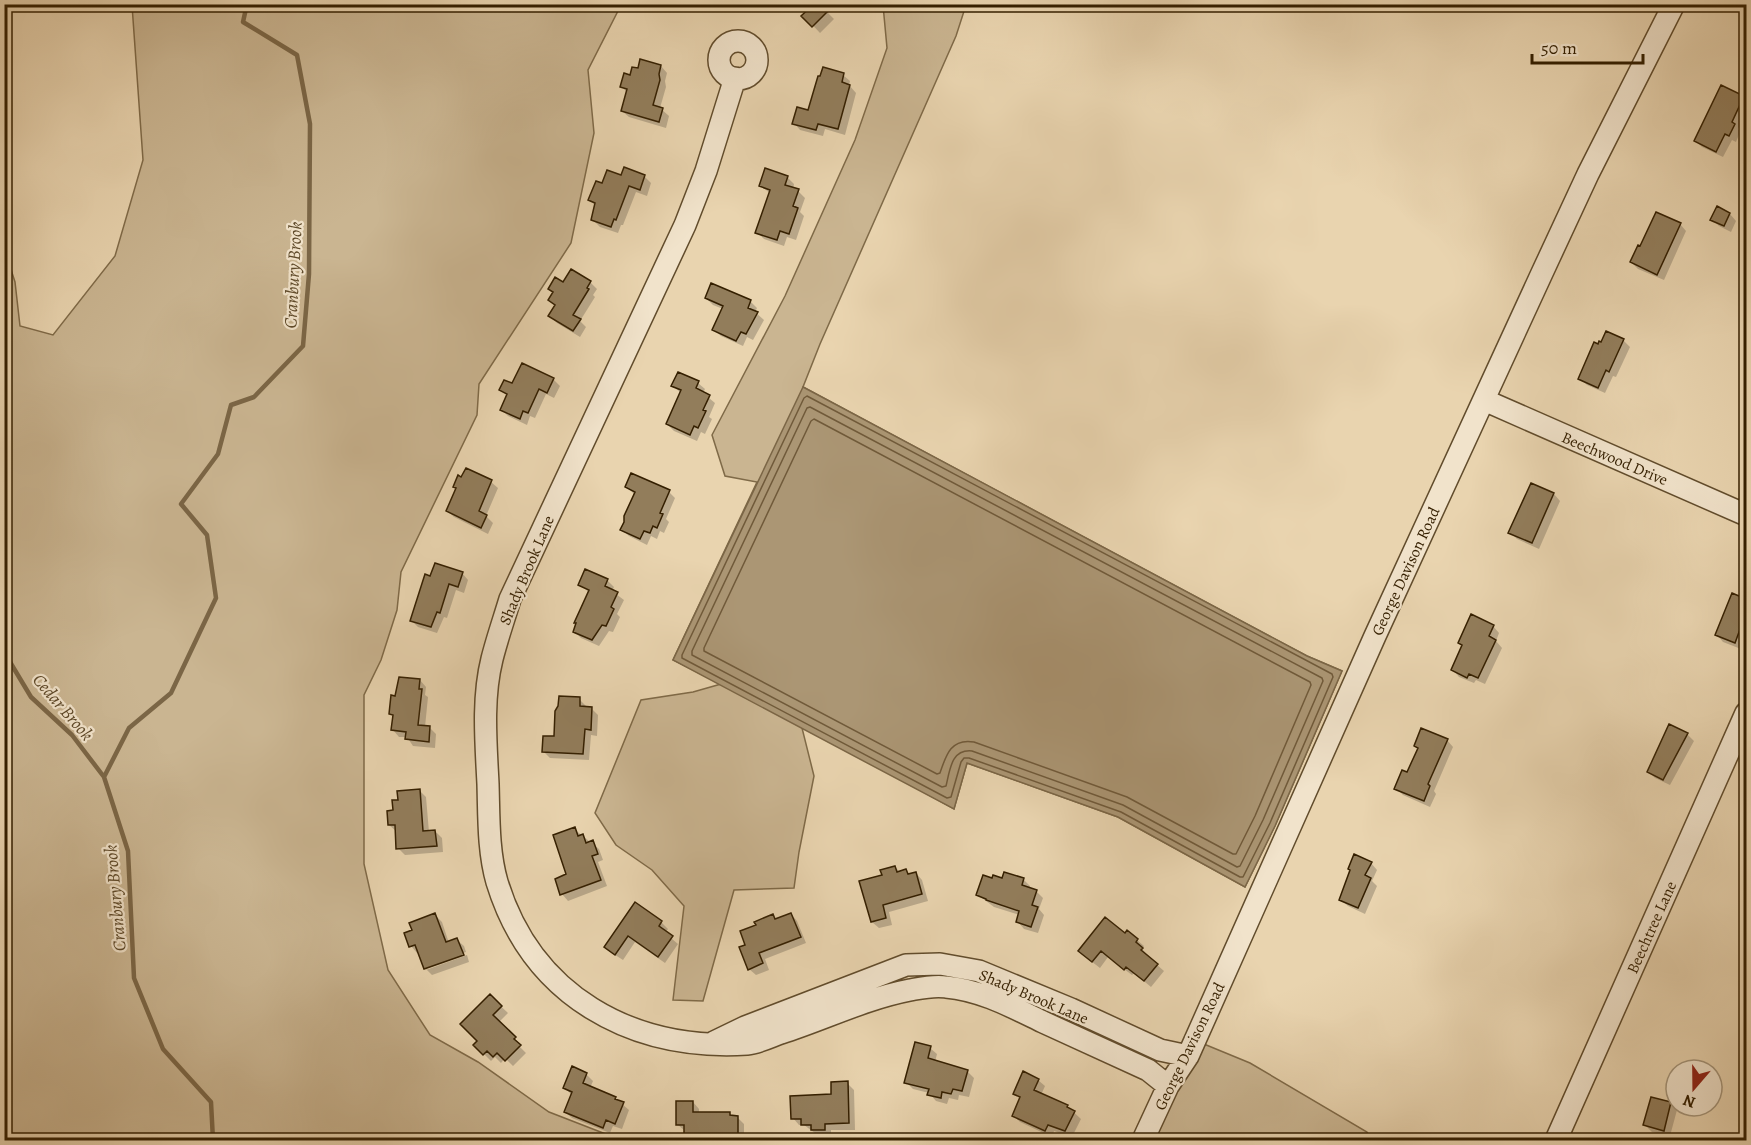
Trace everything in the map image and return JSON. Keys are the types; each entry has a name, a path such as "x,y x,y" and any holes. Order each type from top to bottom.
{"street":[{"name":"George Davison Road","path":"1143,1140 1168,1086 1188,1056 1375,636 1588,174 1674,4"},
{"name":"Shady Brook Lane","path":"735,78 706,171 685,225 510,599 491,661 485,710 491,852 497,882 520,938 535,960 556,982 578,1000 606,1017 635,1030 710,1044 745,1027 852,995 906,965 940,964 979,971 1030,1004 1148,1070 1168,1086"},
{"name":"Beechwood Drive","path":"1484,400 1746,514"},
{"name":"Beechtree Lane","path":"1556,1140 1746,713"},
{"name":"Shady Brook Lane","path":"1030,1004 1160,1050 1188,1056"}],"shaded area":[{"path":"132,5 621,5 588,70 594,133 571,243 479,384 477,415 401,572 397,610 381,660 364,695 364,864 388,970 430,1035 478,1062 549,1112 616,1138 629,1140 5,1140 5,251 15,282 20,326 53,335 115,256 143,160"},
{"path":"883,5 966,5 956,36 803,387 1307,656 1342,671 1275,826 1245,887 1118,817 967,763 954,809 801,724 814,776 794,888 734,890 703,1001 673,1000 684,906 652,870 616,845 595,813 641,700 693,692 721,684 673,660 757,482 725,476 712,435 785,296 855,140 887,48"},
{"path":"1199,1042 1250,1063 1367,1132 1372,1140 1134,1140"}],"water":[{"path":"803,387 1307,656 1342,671 1275,826 1245,887 1118,817 967,763 954,809 673,660"}],"building":[{"path":"814,4 821,4 828,11 812,27 801,16"},
{"path":"640,59 661,65 660,80 653,105 663,108 659,122 621,111 627,89 620,87 624,73 630,75 632,67 638,68"},
{"path":"823,67 844,73 842,82 850,85 838,129 818,124 816,130 792,124 797,107 808,110"},
{"path":"1721,85 1744,96 1732,122 1735,124 1729,136 1725,134 1716,152 1694,141"},
{"path":"624,167 645,175 640,190 629,186 611,227 591,220 595,203 588,200 596,181 602,183 607,170 621,175"},
{"path":"765,168 788,176 785,185 799,189 793,206 798,208 789,234 780,231 777,240 755,233 770,190 759,186"},
{"path":"1717,206 1730,213 1724,226 1710,220"},
{"path":"1656,212 1681,223 1657,275 1630,262"},
{"path":"571,269 591,281 587,288 589,289 573,315 581,319 573,331 548,316 555,305 548,300 553,292 548,289 555,277 563,282"},
{"path":"711,283 751,300 748,308 758,312 746,334 741,332 736,341 712,330 723,306 705,298"},
{"path":"1606,331 1624,339 1609,372 1606,370 1598,388 1578,379 1594,342 1598,344 1599,341 1601,342"},
{"path":"522,363 554,378 547,393 539,389 528,413 523,411 520,419 500,410 507,394 499,390 504,380 512,383"},
{"path":"678,372 699,381 696,388 710,395 698,428 694,426 690,435 666,424 681,390 671,386"},
{"path":"466,468 492,480 479,511 487,515 481,528 446,511 456,488 453,487 458,475 461,477"},
{"path":"631,473 670,490 660,513 663,514 657,528 653,526 650,533 644,531 640,539 620,530 635,492 625,487"},
{"path":"1531,483 1554,493 1532,543 1508,533"},
{"path":"435,563 463,572 458,587 449,584 440,613 437,612 431,627 410,621 425,574 430,576"},
{"path":"585,569 608,579 605,586 618,592 611,607 614,609 606,626 602,625 592,640 573,632 576,623 574,623 589,590 578,585"},
{"path":"1732,593 1746,599 1746,613 1735,643 1715,635"},
{"path":"1471,614 1494,625 1489,636 1496,640 1478,678 1469,674 1467,678 1451,670 1462,645 1458,643"},
{"path":"399,677 420,679 419,689 422,689 418,725 430,726 429,742 405,739 406,732 391,730 393,715 389,714 391,695 395,696"},
{"path":"559,696 580,697 580,706 592,707 591,730 585,729 583,754 542,752 543,736 554,736 555,711"},
{"path":"1669,724 1688,733 1663,780 1647,772"},
{"path":"1421,728 1448,739 1428,784 1430,786 1424,801 1394,789 1402,770 1407,772 1418,748 1414,746"},
{"path":"420,789 423,831 435,830 437,846 396,849 395,825 388,825 387,811 393,810 392,800 398,800 397,791"},
{"path":"575,827 578,836 583,834 586,843 593,840 598,854 592,856 601,880 560,895 555,879 566,874 553,835"},
{"path":"1354,854 1372,862 1365,875 1371,878 1358,908 1339,900"},
{"path":"895,866 897,872 906,869 908,874 916,872 922,894 883,905 886,918 871,922 859,881 882,875 880,870"},
{"path":"1004,872 1024,878 1022,885 1037,890 1032,905 1038,907 1031,927 1016,922 1019,911 976,895 983,875 1002,878"},
{"path":"635,902 662,921 659,926 673,936 658,957 628,936 615,955 604,947"},
{"path":"435,913 446,942 457,938 464,955 424,969 415,945 409,947 404,933 412,930 409,923"},
{"path":"791,913 801,937 759,953 763,963 748,970 739,947 745,945 740,931 756,925 754,922 773,914 775,919"},
{"path":"1105,917 1125,933 1127,930 1138,939 1136,942 1143,948 1141,950 1158,964 1144,981 1126,967 1124,970 1101,951 1092,962 1078,951"},
{"path":"490,994 502,1006 493,1015 516,1037 514,1039 521,1045 505,1061 497,1053 493,1057 487,1051 483,1055 473,1045 477,1041 460,1024"},
{"path":"915,1042 931,1046 928,1058 968,1070 962,1091 953,1089 951,1094 942,1092 941,1098 927,1095 929,1089 904,1083"},
{"path":"572,1066 587,1073 583,1083 624,1102 615,1124 606,1120 603,1128 564,1112 572,1092 563,1088"},
{"path":"1023,1071 1039,1079 1034,1090 1068,1105 1067,1107 1075,1111 1065,1131 1048,1125 1045,1131 1012,1116 1020,1097 1013,1094"},
{"path":"848,1081 849,1123 825,1124 825,1130 811,1130 811,1125 801,1125 801,1119 791,1119 790,1096 831,1094 831,1082"},
{"path":"1651,1097 1664,1100 1664,1118 1667,1118 1664,1131 1643,1125"},
{"path":"676,1101 693,1101 693,1112 730,1112 730,1115 738,1116 738,1138 684,1140 684,1125 676,1125"}],"waterway":[{"name":"Cranbury Brook","path":"213,1140 211,1102 163,1049 134,978 128,851 104,777 129,728 171,693 216,598 207,535 181,504 218,454 231,405 254,397 303,346 309,274 310,124 297,55 243,22 247,4"},
{"name":"Cedar Brook","path":"4,652 31,697 72,735 104,777"}]}
